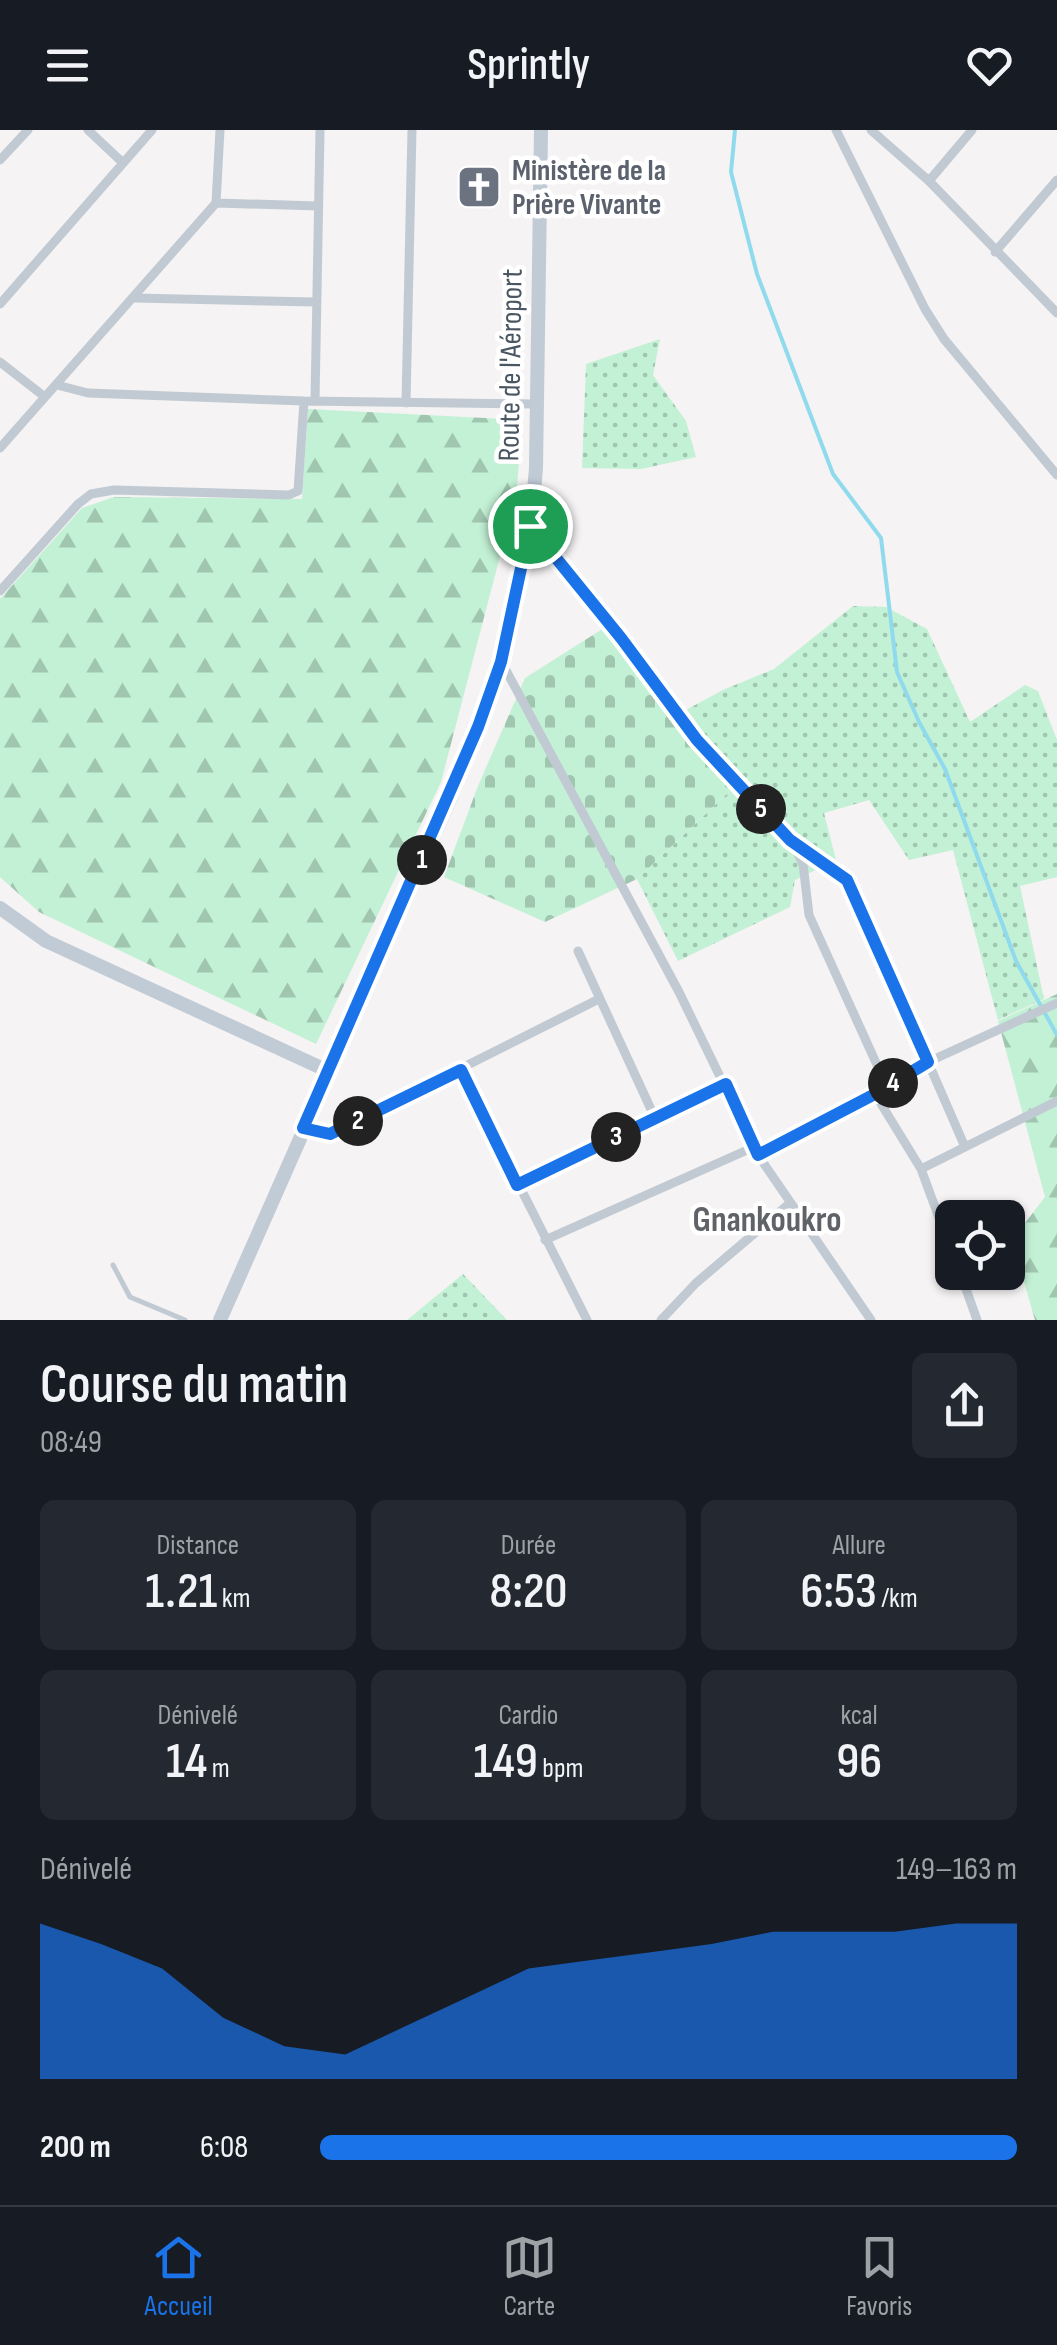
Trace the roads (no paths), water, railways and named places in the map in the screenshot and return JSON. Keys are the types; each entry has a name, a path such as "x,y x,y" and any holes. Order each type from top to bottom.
{"main road":[{"name":"Route de l'Aéroport","path":"220,1320 450,797 501,662 530,526 536,468 541,130"},
{"path":"0,908 46,941 328,1071"}],"street":[{"path":"0,160 28,130"},
{"path":"88,130 122,162"},
{"path":"0,304 152,130"},
{"path":"0,448 216,202 220,130"},
{"path":"0,591 91,494 114,490 298,492 316,302 320,130"},
{"path":"406,402 412,130"},
{"path":"836,130 925,309 944,339 1057,474"},
{"path":"872,130 928,180 1057,313"},
{"path":"928,180 972,130"},
{"path":"995,252 1057,180"},
{"path":"216,202 318,206"},
{"path":"135,298 316,302"},
{"path":"0,362 45,397"},
{"path":"56,384 88,393 309,402 538,404"},
{"path":"530,526 697,740 790,840 833,868 850,885 965,1147"},
{"path":"501,662 680,992 756,1151 871,1320"},
{"path":"790,840 803,864 809,914 887,1087"},
{"path":"578,951 655,1118"},
{"path":"303,1128 330,1134 599,998"},
{"path":"546,1240 756,1151 875,1094 928,1062 1057,1004"},
{"path":"461,1070 587,1320"},
{"path":"517,1185 726,1084"},
{"path":"875,1094 921,1169 935,1207"},
{"path":"921,1169 1057,1101"},
{"path":"661,1320 696,1283 789,1204"},
{"path":"967,1290 978,1320"}],"lane":[{"path":"113,1265 130,1297 185,1320"}],"waterway":[{"path":"735,130 731,172 757,274 833,474 881,538 897,672 945,769 1016,961 1057,1035"}],"place":[{"name":"Ministère de la Prière Vivante","path":"479,187"}],"district":[{"name":"Gnankoukro","path":"767,1219"}]}
